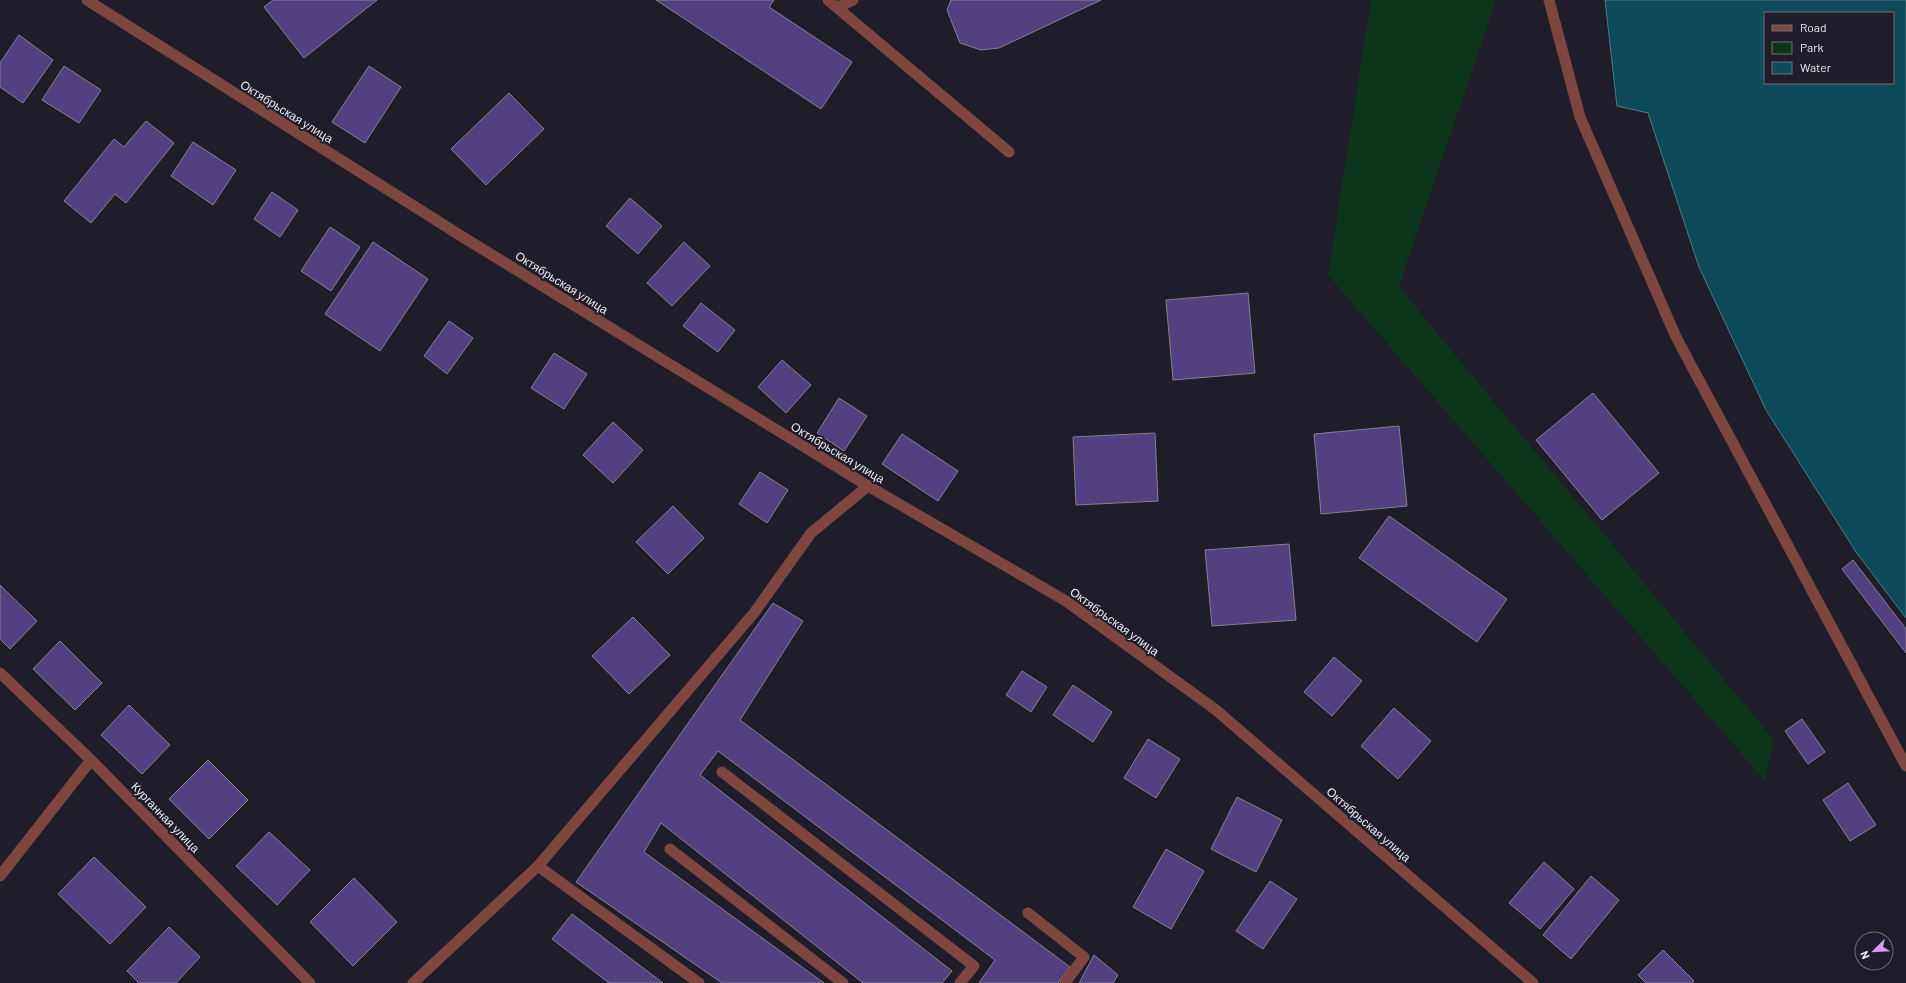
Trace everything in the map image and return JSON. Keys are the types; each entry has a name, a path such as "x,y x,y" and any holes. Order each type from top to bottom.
{"street":[{"name":"Октябрьская улица","path":"87,0 466,239 868,486 1066,601 1216,710 1533,983"},
{"path":"828,0 1010,152"},
{"path":"838,7 853,0"},
{"path":"1549,0 1580,117 1676,337 1906,766"},
{"path":"413,983 538,866 754,613 811,533 868,486"},
{"name":"Курганная улица","path":"0,673 91,760 310,983"},
{"path":"0,876 91,760"},
{"path":"722,772 974,966 960,983"},
{"path":"670,849 843,983"},
{"path":"538,866 699,983"},
{"path":"1028,913 1084,956 1066,983"}],"green space":[{"path":"1371,0 1496,0 1399,287 1774,740 1765,781 1328,275"}],"water":[{"path":"1605,0 1906,0 1906,618 1856,552 1766,410 1699,267 1648,113 1617,106"}],"building":[{"path":"273,0 377,0 304,58 264,7"},
{"path":"656,0 774,0 769,7 852,62 821,109"},
{"path":"951,0 1101,0 999,48 981,50 960,43 947,10"},
{"path":"19,35 53,60 23,103 0,87 0,63"},
{"path":"64,66 101,90 79,123 42,100"},
{"path":"369,66 401,87 365,143 332,122"},
{"path":"509,93 544,129 486,185 451,149"},
{"path":"146,121 174,143 126,203 115,194 91,223 64,201 114,139 124,147"},
{"path":"193,142 236,170 213,205 171,176"},
{"path":"272,192 298,210 280,237 254,219"},
{"path":"630,198 662,226 638,254 606,226"},
{"path":"330,227 360,247 331,291 301,271"},
{"path":"373,242 428,279 380,351 325,314"},
{"path":"684,242 710,266 672,306 647,283"},
{"path":"1248,293 1255,373 1173,380 1166,300"},
{"path":"701,303 735,330 718,352 683,326"},
{"path":"449,321 473,338 447,374 424,356"},
{"path":"554,353 587,374 564,409 531,388"},
{"path":"782,360 811,385 786,413 758,387"},
{"path":"1593,393 1659,473 1602,520 1536,440"},
{"path":"839,398 867,416 844,451 817,433"},
{"path":"613,422 643,450 613,483 583,455"},
{"path":"1399,426 1407,506 1321,514 1314,434"},
{"path":"1155,433 1158,501 1076,505 1073,437"},
{"path":"902,434 958,471 938,501 882,464"},
{"path":"760,472 788,490 767,523 739,504"},
{"path":"673,506 704,538 668,574 636,542"},
{"path":"1389,516 1507,599 1477,642 1359,558"},
{"path":"1289,544 1296,620 1212,626 1205,550"},
{"path":"1853,560 1906,629 1906,653 1842,569"},
{"path":"0,585 37,621 10,649 0,639"},
{"path":"773,603 803,621 740,720 1070,967 1058,983 979,983 995,960 718,751 700,775 952,971 942,983 863,983 661,823 644,852 824,983 722,983 576,882"},
{"path":"633,617 670,655 629,694 592,656"},
{"path":"60,641 102,683 75,710 33,669"},
{"path":"1334,657 1362,681 1332,716 1304,692"},
{"path":"1022,671 1047,687 1031,712 1006,695"},
{"path":"1073,685 1112,712 1093,742 1053,715"},
{"path":"129,705 170,745 142,774 101,735"},
{"path":"1394,708 1431,741 1398,779 1361,746"},
{"path":"1802,719 1825,752 1808,764 1785,731"},
{"path":"1148,739 1180,759 1156,798 1124,778"},
{"path":"208,760 248,800 209,839 169,799"},
{"path":"1848,783 1876,825 1850,841 1823,800"},
{"path":"1237,797 1282,820 1256,872 1211,849"},
{"path":"269,832 310,870 277,905 236,866"},
{"path":"1166,849 1204,871 1171,929 1133,907"},
{"path":"94,857 146,907 110,944 58,894"},
{"path":"1544,862 1574,889 1540,929 1509,903"},
{"path":"1591,876 1619,900 1571,959 1543,935"},
{"path":"354,878 397,922 353,966 310,922"},
{"path":"1270,881 1297,899 1263,949 1236,931"},
{"path":"572,914 663,983 609,983 552,939"},
{"path":"169,927 200,957 176,983 139,983 127,971"},
{"path":"1663,950 1694,981 1692,983 1646,983 1638,975"},
{"path":"1094,955 1118,975 1113,983 1079,983"}]}
